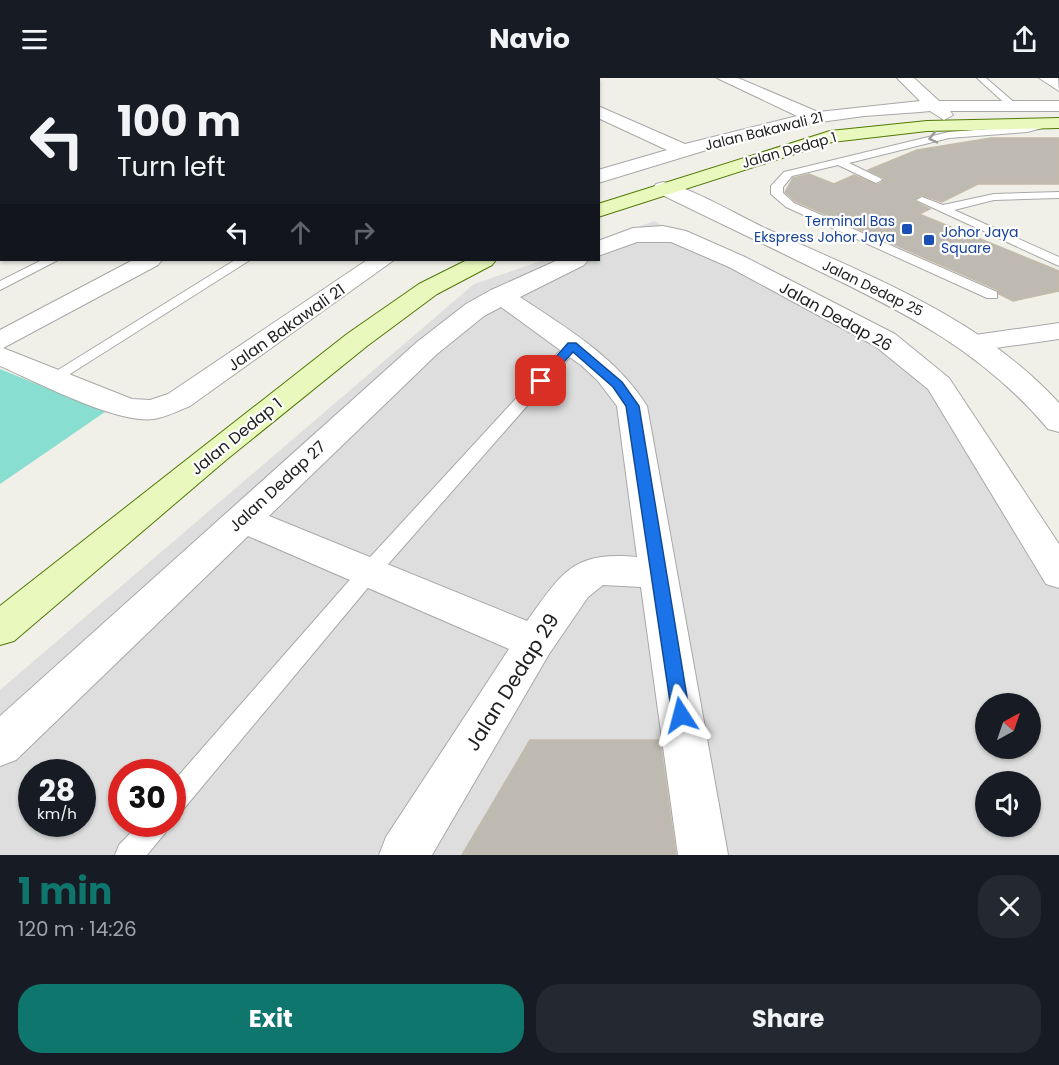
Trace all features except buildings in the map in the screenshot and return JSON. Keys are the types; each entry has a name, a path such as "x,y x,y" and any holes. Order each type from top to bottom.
{"main road":[{"name":"Jalan Dedap 1","path":"600,210 663,188 830,137 902,127 1057,117"},
{"name":"Jalan Dedap 1","path":"0,629 215,452 357,340 428,289 482,261"}],"street":[{"path":"725,78 814,117"},
{"path":"905,78 933,106 957,125"},
{"path":"1047,78 1059,86"},
{"name":"Jalan Bakawali 21","path":"600,176 814,117 933,106 1013,106 1057,117"},
{"path":"600,112 685,151"},
{"name":"Jalan Dedap 25","path":"663,188 918,309 975,343 1028,386 1057,416"},
{"name":"Jalan Dedap 26","path":"607,245 647,233 678,236 692,241 875,334 924,369 943,389 1059,574"},
{"path":"0,341 148,261"},
{"name":"Jalan Bakawali 21","path":"0,356 139,411 167,406 189,394 381,261"},
{"name":"Jalan Dedap 27","path":"0,745 427,348 475,310 500,295 574,261"},
{"path":"500,295 572,346 618,385 632,406 703,855"},
{"path":"975,343 1059,331"},
{"path":"241,519 536,642"},
{"name":"Jalan Dedap 29","path":"404,855 536,642 580,579 600,571 659,574"}],"lane":[{"path":"981,78 1013,106"},
{"path":"992,295 790,205 777,194 777,186 788,174 949,135 1028,129 1057,117"},
{"path":"839,162 876,180"},
{"path":"1042,195 1059,209"},
{"path":"943,209 994,197 1059,195"},
{"path":"922,200 1059,262"},
{"path":"0,285 49,261"},
{"path":"53,378 241,261"},
{"path":"186,788 369,572 572,346"},
{"path":"129,855 145,837"}],"shaded area":[{"path":"654,221 930,374 1059,583 1059,855 0,855 0,690 474,284 541,261 600,261 600,241"},
{"path":"0,369 105,412 0,484"}],"place":[{"name":"Terminal Bas Ekspress Johor Jaya","path":"907,229"},
{"name":"Johor Jaya Square","path":"929,240"}],"route":[{"path":"541,381 572,346 627,394 632,406 681,715"}]}
